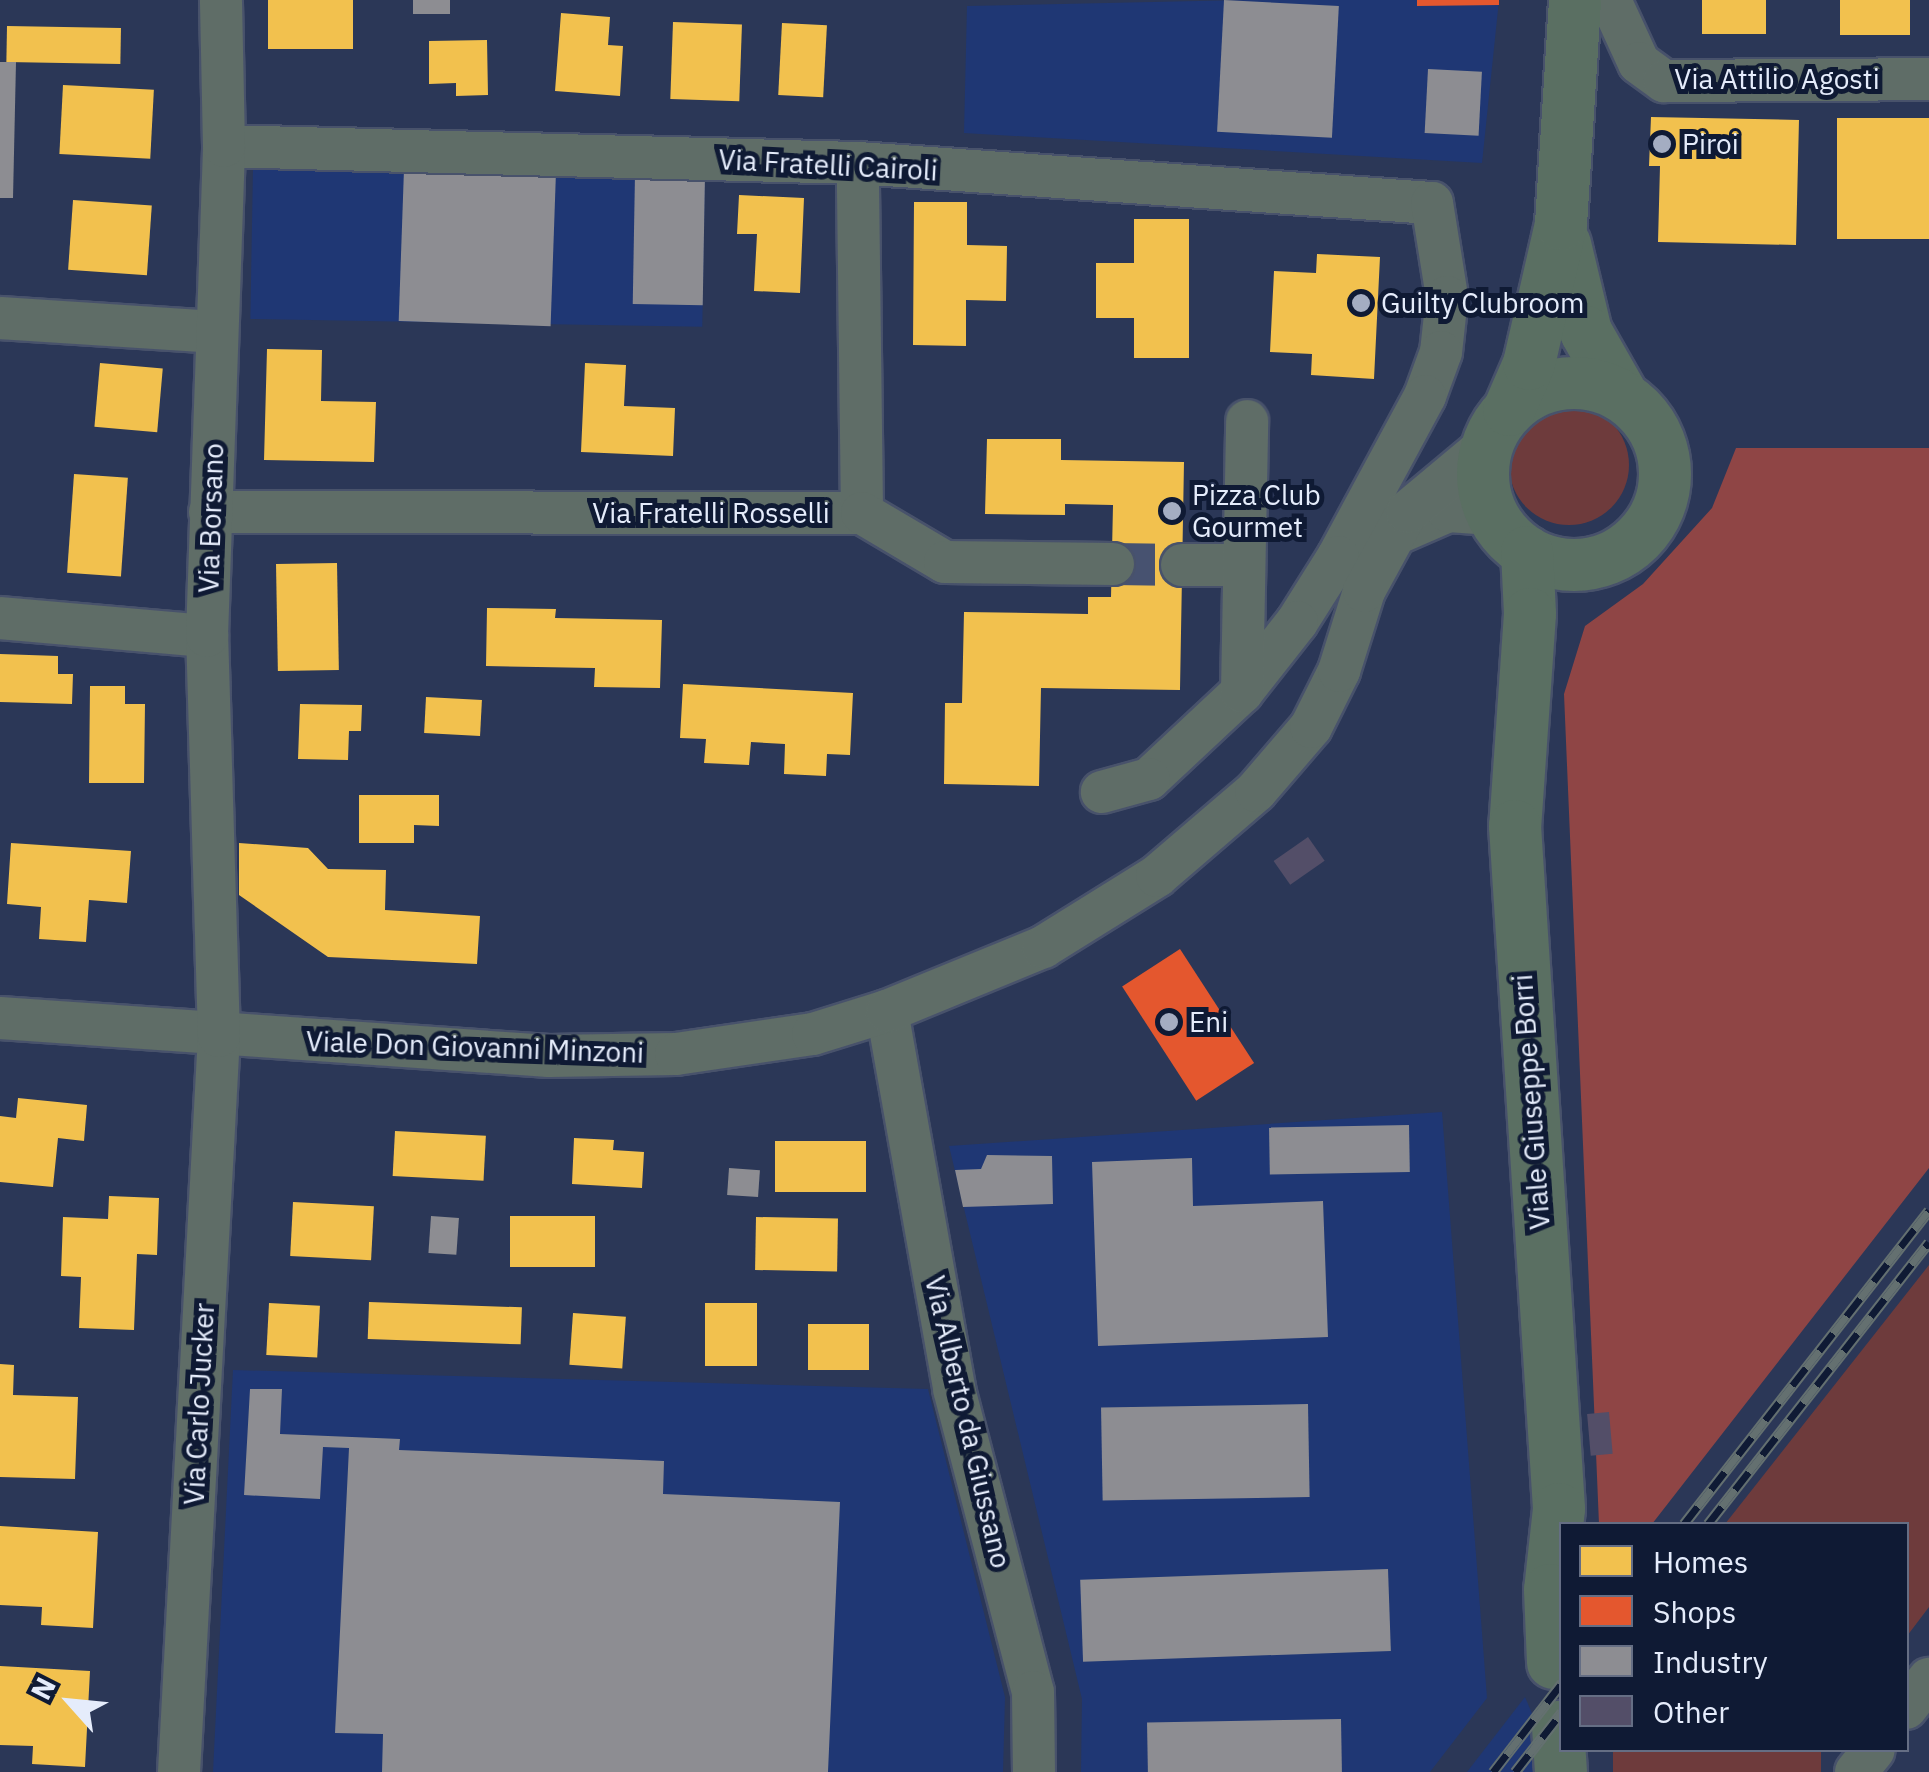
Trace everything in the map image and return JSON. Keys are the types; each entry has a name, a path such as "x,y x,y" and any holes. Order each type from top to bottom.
{"main road":[{"name":"Viale Don Giovanni Minzoni","path":"1481,443 1529,364 1561,224 1575,0"},
{"name":"Viale Don Giovanni Minzoni","path":"1561,224 1586,332 1622,396"},
{"path":"1563,382 1594,384 1622,396 1646,417 1661,445 1666,476 1659,507 1642,534 1617,554 1588,564 1556,564 1527,552 1507,536 1492,514 1484,492 1481,443 1533,391 1563,382"},
{"name":"Viale Giuseppe Borri","path":"1527,552 1530,614 1514,826 1562,1517"},
{"name":"Viale Giuseppe Borri","path":"1525,694 1588,564"},
{"name":"Viale Giuseppe Borri","path":"1553,1663 1550,1590 1559,1535"},
{"path":"1573,1752 1592,1772"}],"street":[{"name":"Via Borsano","path":"219,1036 207,636 224,146 221,0"},
{"name":"Via Attilio Agosti","path":"1610,0 1639,64 1664,82 1929,79"},
{"name":"Via Fratelli Cairoli","path":"224,146 858,164 1432,203 1447,297 1440,352 1425,396 1377,486"},
{"name":"Via Fratelli Rosselli","path":"210,512 862,513 858,164"},
{"path":"0,318 217,332"},
{"path":"1242,692 1247,421"},
{"path":"1102,792 1149,780 1242,692 1297,622 1377,486 1481,443"},
{"name":"Viale Don Giovanni Minzoni","path":"0,1018 549,1056 676,1054 813,1034 887,1012 1044,947 1156,876 1256,791 1311,727 1340,672 1364,591 1388,541 1422,496 1481,443"},
{"path":"1388,541 1409,525 1448,510 1492,514"},
{"path":"862,513 946,562 1112,564"},
{"path":"1182,564 1244,565"},
{"path":"0,618 207,636"},
{"name":"Via Alberto da Giussano","path":"887,1012 954,1389 1033,1692 1034,1772"},
{"name":"Via Carlo Jucker","path":"179,1772 219,1036"},
{"path":"1909,1704 1929,1679"},
{"path":"1856,1772 1872,1752"}],"shaded area":[{"path":"1499,0 1482,163 964,133 967,6"},
{"path":"253,167 705,175 702,327 250,319"},
{"path":"1569,405 1592,410 1611,423 1624,442 1629,465 1624,488 1611,507 1592,520 1569,525 1546,520 1527,507 1514,488 1509,465 1514,442 1527,423 1546,410"},
{"path":"1736,448 1929,448 1929,1168 1654,1522 1599,1522 1564,694 1585,626 1643,584 1712,508"},
{"path":"1442,1112 1487,1698 1430,1772 1081,1772 1082,1699 949,1146"},
{"path":"1929,1265 1929,1607 1909,1633 1909,1522 1727,1522"},
{"path":"233,1370 928,1389 1005,1697 1003,1772 213,1772"},
{"path":"1525,1697 1551,1758 1541,1772 1467,1772"},
{"path":"1613,1752 1821,1752 1821,1772 1613,1772"}],"building: Homes":[{"path":"268,0 353,0 353,49 268,49"},
{"path":"1702,0 1766,0 1766,34 1702,34"},
{"path":"1840,0 1910,0 1910,35 1840,35"},
{"path":"561,13 610,17 608,45 623,46 620,96 555,91"},
{"path":"673,22 742,24 739,101 670,99"},
{"path":"782,23 827,25 823,97 778,95"},
{"path":"7,26 121,28 120,64 6,62"},
{"path":"487,40 488,95 456,96 456,83 429,84 429,41"},
{"path":"63,85 154,90 150,159 59,154"},
{"path":"1651,117 1799,120 1796,245 1658,242 1660,166 1649,166"},
{"path":"1837,118 1929,118 1929,239 1837,239"},
{"path":"739,195 804,198 800,293 754,291 757,234 737,234"},
{"path":"73,200 152,206 147,275 68,270"},
{"path":"914,202 967,202 967,245 1007,246 1006,301 966,300 966,346 913,345"},
{"path":"1134,219 1189,219 1189,358 1134,358 1134,318 1096,318 1096,263 1134,263"},
{"path":"1317,254 1380,257 1374,379 1311,375 1312,354 1270,352 1274,271 1316,273"},
{"path":"267,349 322,350 321,401 376,402 374,462 264,460"},
{"path":"100,363 163,368 157,432 94,427"},
{"path":"585,363 626,365 624,406 675,408 673,456 581,452"},
{"path":"987,439 1061,439 1061,460 1184,462 1180,690 1041,688 1039,786 944,784 945,703 962,703 964,612 1088,614 1088,597 1111,597 1113,505 1065,504 1065,515 985,514"},
{"path":"74,474 128,478 121,577 67,573"},
{"path":"337,563 339,670 278,671 276,564"},
{"path":"487,608 556,609 555,618 662,620 660,688 594,687 595,668 486,666"},
{"path":"0,654 58,656 58,674 73,674 72,704 0,702"},
{"path":"683,684 853,693 850,755 827,754 826,776 784,774 785,744 751,742 749,765 704,763 706,739 680,738"},
{"path":"90,686 125,686 125,704 145,704 144,783 89,783"},
{"path":"426,697 482,700 480,736 424,733"},
{"path":"300,704 362,705 361,731 349,731 348,760 298,759"},
{"path":"359,795 439,795 439,826 414,825 414,843 359,843"},
{"path":"11,843 131,851 127,903 89,900 86,942 39,939 41,907 7,904"},
{"path":"239,843 308,848 328,869 386,870 385,910 480,916 477,964 328,957 239,895"},
{"path":"18,1098 87,1105 84,1141 58,1138 53,1187 0,1182 0,1116 16,1118"},
{"path":"395,1131 486,1136 484,1181 393,1176"},
{"path":"574,1138 614,1140 613,1150 644,1152 642,1188 572,1184"},
{"path":"775,1141 866,1141 866,1192 775,1192"},
{"path":"109,1196 159,1198 157,1255 137,1254 134,1330 79,1328 81,1277 61,1276 63,1217 108,1219"},
{"path":"293,1202 374,1206 371,1260 290,1256"},
{"path":"510,1216 595,1216 595,1267 510,1267"},
{"path":"756,1217 838,1218 837,1271 755,1270"},
{"path":"369,1302 522,1307 521,1344 368,1339"},
{"path":"269,1303 320,1306 317,1358 266,1355"},
{"path":"705,1303 757,1303 757,1366 705,1366"},
{"path":"573,1313 626,1317 622,1369 569,1365"},
{"path":"808,1324 869,1324 869,1370 808,1370"},
{"path":"0,1364 14,1365 13,1395 78,1397 75,1479 0,1477"},
{"path":"0,1526 98,1532 93,1628 41,1625 42,1607 0,1605"},
{"path":"0,1666 90,1671 85,1767 32,1764 33,1746 0,1745"}],"building: Shops":[{"path":"1417,0 1499,0 1499,5 1417,6"},
{"path":"1180,949 1254,1063 1196,1101 1122,987"}],"building: Industry":[{"path":"413,0 450,0 450,14 413,14"},
{"path":"1224,0 1339,6 1332,138 1217,132"},
{"path":"0,62 16,62 13,198 0,198"},
{"path":"1428,69 1482,72 1479,136 1425,133"},
{"path":"404,169 556,174 551,326 399,321"},
{"path":"635,174 705,175 703,305 633,304"},
{"path":"1409,1125 1410,1172 1270,1174 1269,1127"},
{"path":"987,1155 1052,1156 1053,1204 963,1207 955,1170 981,1169"},
{"path":"1192,1158 1193,1206 1323,1201 1328,1337 1098,1346 1092,1162"},
{"path":"729,1168 760,1170 758,1197 727,1195"},
{"path":"431,1216 459,1218 456,1255 428,1253"},
{"path":"250,1389 282,1389 280,1434 400,1439 399,1450 664,1461 663,1494 840,1502 828,1772 382,1772 383,1734 335,1733 349,1448 323,1447 320,1499 244,1495"},
{"path":"1308,1404 1310,1497 1103,1501 1101,1408"},
{"path":"1388,1569 1391,1651 1083,1662 1080,1580"},
{"path":"1341,1719 1342,1772 1148,1772 1147,1722"}],"building: Other":[{"path":"1308,837 1325,861 1290,885 1274,861"},
{"path":"1609,1412 1613,1454 1591,1456 1587,1414"}],"tunnel":[{"path":"1113,564 1182,565"}],"railway":[{"path":"1686,1522 1929,1210"},
{"path":"1710,1522 1929,1242"},
{"path":"1493,1772 1559,1687"},
{"path":"1515,1772 1559,1716"}],"place":[{"name":"Piroi","path":"1662,144"},
{"name":"Guilty Clubroom","path":"1361,303"},
{"name":"Pizza Club Gourmet","path":"1172,511"},
{"name":"Eni","path":"1169,1022"}]}
